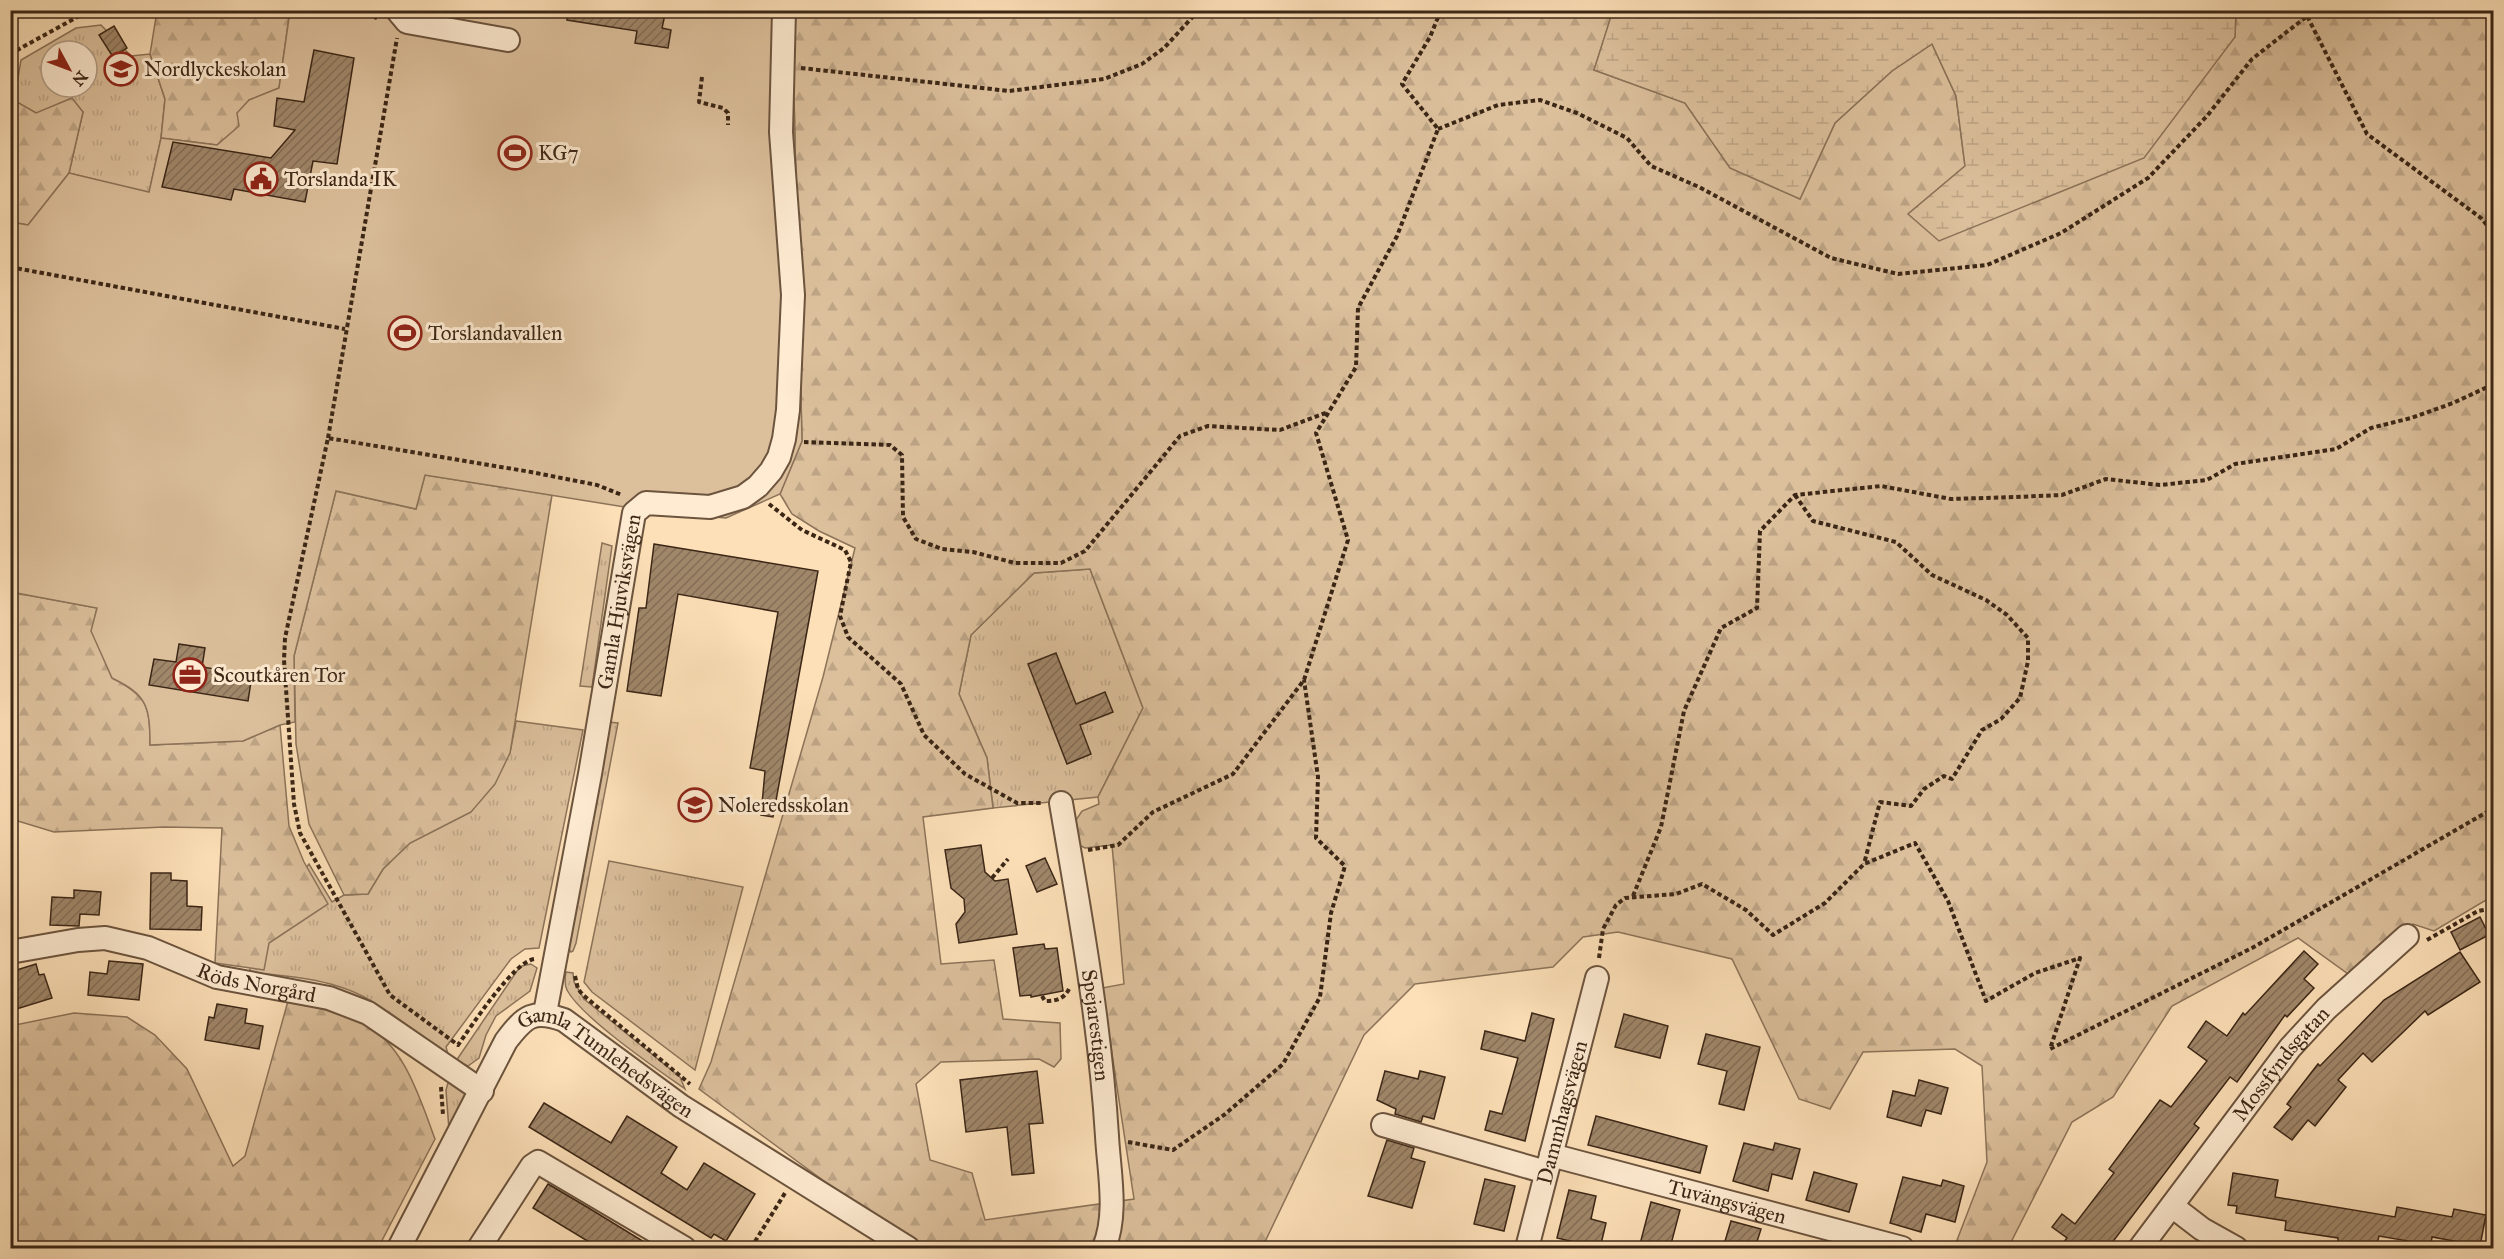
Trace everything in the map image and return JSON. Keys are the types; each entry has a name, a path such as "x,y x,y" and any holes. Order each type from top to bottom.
{"street":[{"path":"397,10 407,22 508,40"},
{"name":"Gamla Hjuviksvägen","path":"545,1013 590,774 632,521 639,507 656,502 710,507 743,497 758,486 779,457 784,440 788,410 793,295 781,132 784,10"},
{"name":"Spejarestigen","path":"1061,803 1094,993 1111,1179 1111,1230 1104,1248"},
{"name":"Mossfyndsgatan","path":"2140,1248 2290,1048 2326,1009 2407,936"},
{"name":"Röds Norgård","path":"10,952 78,940 116,940 148,948 217,976 353,1005 383,1022 482,1090"},
{"name":"Dammhagsvägen","path":"1527,1248 1597,978"},
{"name":"Gamla Tumlehedsvägen","path":"399,1248 506,1041 521,1021 545,1013 564,1020 681,1106 908,1248"},
{"name":"Tuvängsvägen","path":"1383,1125 1902,1248"},
{"path":"479,1248 532,1166 538,1162 684,1248"},
{"path":"2172,1206 2202,1229 2236,1248"}],"path":[{"path":"10,54 90,10"},
{"path":"783,66 1009,91 1104,79 1142,64 1164,48 1199,10"},
{"path":"1438,129 1402,84 1430,38 1441,10"},
{"path":"2304,10 2367,134 2481,218 2493,234"},
{"path":"2487,10 2493,19"},
{"path":"1069,853 1118,845 1153,812 1233,774 1304,680 1347,540 1316,433 1356,367 1358,308 1397,236 1438,129 1498,105 1540,100 1577,113 1627,138 1651,166 1699,187 1831,258 1898,274 1988,264 2061,233 2148,178 2207,116 2252,59 2306,16"},
{"path":"394,47 328,438 285,638 284,660 294,804 300,833 390,995 458,1045 511,976 527,960 553,961"},
{"path":"702,76 699,102 723,108 728,113 728,125"},
{"path":"10,267 345,329"},
{"path":"1632,896 1661,826 1684,711 1721,628 1757,608 1760,531 1795,495 1881,486 1951,499 2014,498 2062,495 2106,479 2160,485 2207,480 2235,464 2336,449 2371,428 2432,411 2493,384"},
{"path":"784,440 812,444 890,445 902,455 903,518 915,539 942,549 973,552 1016,563 1061,563 1085,551 1180,436 1208,426 1280,430 1329,411"},
{"path":"328,438 597,485 618,492 639,507"},
{"path":"758,486 766,495 771,508 802,530 845,550 851,562 840,616 848,637 901,684 924,735 965,774 1017,803 1061,803"},
{"path":"1795,495 1813,521 1896,542 1932,575 1986,600 2007,615 2028,638 2028,661 2020,698 2001,719 1982,730 1952,779 1944,776 1924,789 1911,806 1880,802 1864,864"},
{"path":"1107,1138 1173,1150 1224,1115 1284,1064 1320,997 1331,913 1345,866 1316,837 1318,777 1304,680"},
{"path":"1597,978 1603,929 1616,905 1624,898 1676,894 1702,884 1746,910 1773,935 1825,903 1864,864 1916,843 1948,901 1986,1001 2035,973 2080,958 2050,1049 2252,948 2493,808"},
{"path":"992,878 1008,859"},
{"path":"2407,936 2427,940 2478,911 2493,908"},
{"path":"575,973 578,989 583,996 684,1077 692,1087 681,1106"},
{"path":"750,1248 794,1178"}],"green space":[{"path":"290,10 279,88 249,100 240,126 217,145 161,138 165,99 150,54 157,11"},
{"path":"1613,10 2236,11 2235,37 2144,158 1939,241 1908,214 1965,166 1956,96 1932,44 1892,71 1835,123 1800,199 1730,168 1685,103 1594,70"},
{"name":"Torslandavallen","path":"290,11 792,11 802,441 780,494 726,518 656,512 425,475 416,509 336,491 294,656 295,722 280,725 243,741 150,745 149,720 144,703 133,690 112,678 91,631 97,608 11,592 10,222 28,225 69,173 149,192 161,138 217,145 239,126 237,113 249,100 279,88"},
{"path":"792,11 1613,11 1594,70 1685,103 1730,168 1800,199 1835,123 1892,71 1932,44 1956,96 1965,166 1908,214 2235,37 2236,11 2493,11 2493,901 2486,900 2434,931 2413,924 2351,976 2298,938 2172,1006 2113,1097 2072,1122 2008,1248 1954,1248 1987,1162 1982,1066 1955,1049 1863,1052 1830,1109 1799,1099 1732,959 1618,932 1583,937 1553,967 1415,984 1364,1035 1262,1248 926,1248 866,1212 699,1089 711,1062 823,677 855,548 819,531 792,514 780,494 802,441","holes":["1090,569 1143,708 1098,797 1099,804 1082,811 1074,823 1077,844 1085,848 1112,845 1124,984 1102,988 1134,1199 985,1220 972,1173 930,1160 916,1084 941,1062 1039,1059 1054,1067 1061,1059 1060,1023 1003,1019 994,960 941,964 923,817 993,808 987,758 959,694 971,635 1034,573"]},
{"path":"101,25 131,56 150,54 165,99 161,138 149,193 69,173 83,112 36,113 14,101 21,60 39,50 39,99 99,99 99,39 57,39 76,28"},
{"path":"10,98 36,113 73,99 83,112 69,173 28,225 11,222"},
{"path":"425,475 552,495 510,753 495,784 471,812 410,843 383,869 368,894 344,895 309,824 296,744 294,656 336,491 416,509"},
{"path":"602,543 612,546 592,687 580,686"},
{"path":"1090,569 1143,708 1098,797 993,808 987,758 959,694 971,635 1034,573"},
{"path":"10,592 97,608 92,631 112,678 133,690 144,703 149,720 150,745 243,741 280,725 289,826 304,862 328,904 269,943 264,970 215,963 222,828 164,827 54,832 11,819"},
{"path":"516,721 583,730 539,948 525,949 511,959 446,1047 448,1054 385,1010 351,991 307,979 248,973 293,884 309,864 332,902 344,895 368,894 383,869 410,843 471,812 510,753"},
{"path":"608,722 618,723 576,943 571,952 568,948"},
{"path":"609,861 743,887 695,1070 592,992 584,982"},
{"path":"531,964 537,968 530,991 496,1016 486,1035 479,1058 468,1066 456,1061 517,971 522,966"},
{"path":"566,972 573,973 574,982 584,999 680,1077 685,1089 621,1042 588,1014 567,990"},
{"path":"288,1001 343,1014 375,1031 388,1043 408,1072 429,1122 435,1139 378,1248 11,1248 10,1026 74,1013 127,1017 155,1035 187,1069 233,1166 245,1156"},
{"path":"450,1076 466,1092 465,1100 449,1130 446,1090"}],"building":[{"path":"567,10 666,10 662,28 671,30 668,48 635,43 637,31 567,20"},
{"path":"114,26 127,48 113,57 99,35"},
{"path":"314,50 354,58 337,164 313,161 305,202 234,189 231,200 162,187 173,142 271,158 295,130 274,126 277,98 304,102"},
{"path":"654,544 818,571 773,817 761,815 765,771 750,768 778,612 678,594 661,696 627,691 639,608 646,608"},
{"path":"179,644 205,648 202,667 252,675 248,701 149,685 154,659 176,662"},
{"path":"1056,653 1076,704 1105,692 1113,712 1080,725 1091,754 1067,764 1028,664"},
{"path":"981,845 985,872 995,881 1008,879 1017,934 959,943 956,924 965,912 964,899 951,888 945,850"},
{"path":"1045,858 1057,884 1037,892 1026,866"},
{"path":"151,873 171,873 171,880 187,881 187,906 202,907 201,930 150,929"},
{"path":"74,890 101,892 99,915 80,914 79,926 50,925 52,897 74,898"},
{"path":"2480,917 2489,935 2460,950 2451,932"},
{"path":"1044,944 1045,949 1057,948 1063,991 1031,997 1031,995 1020,996 1013,948"},
{"path":"2304,951 2318,964 2304,979 2314,988 2287,1017 2285,1015 2237,1082 2230,1077 2194,1124 2199,1128 2108,1248 2059,1248 2067,1238 2052,1227 2062,1214 2075,1224 2114,1173 2109,1169 2160,1100 2171,1107 2207,1061 2188,1047 2206,1021 2227,1036 2243,1013 2245,1015"},
{"path":"2460,952 2480,982 2428,1015 2425,1011 2372,1062 2363,1053 2338,1080 2346,1087 2315,1126 2308,1120 2292,1140 2274,1127 2291,1107 2287,1104 2318,1064 2320,1066 2384,1000"},
{"path":"109,961 143,964 139,1000 88,995 90,972 107,974"},
{"path":"36,964 39,975 44,974 52,998 10,1011 10,972"},
{"path":"217,1004 247,1009 245,1023 263,1026 259,1049 205,1040 209,1017 214,1018"},
{"path":"1532,1013 1554,1019 1525,1141 1485,1130 1490,1111 1502,1114 1518,1058 1481,1049 1485,1031 1525,1041"},
{"path":"1624,1014 1668,1026 1660,1058 1615,1047"},
{"path":"1706,1034 1760,1047 1744,1110 1719,1104 1727,1071 1698,1064"},
{"path":"1037,1071 1043,1123 1029,1124 1034,1173 1012,1175 1007,1127 966,1132 960,1080"},
{"path":"1385,1071 1418,1079 1420,1071 1445,1077 1434,1119 1423,1116 1421,1122 1395,1114 1396,1109 1377,1100"},
{"path":"1919,1080 1948,1088 1941,1114 1926,1110 1921,1126 1887,1117 1893,1091 1915,1096"},
{"path":"544,1103 611,1143 627,1116 677,1147 661,1173 687,1190 704,1163 755,1194 726,1241 714,1234 711,1238 529,1127"},
{"path":"1596,1116 1707,1146 1700,1173 1588,1145"},
{"path":"1387,1140 1414,1148 1411,1158 1425,1162 1412,1208 1368,1196"},
{"path":"1744,1143 1773,1150 1775,1143 1800,1149 1792,1179 1772,1174 1768,1191 1733,1181"},
{"path":"1814,1172 1857,1184 1849,1212 1806,1200"},
{"path":"2233,1173 2278,1180 2275,1197 2395,1217 2397,1207 2452,1217 2454,1209 2486,1215 2480,1246 2432,1237 2431,1245 2379,1236 2376,1248 2338,1242 2338,1238 2285,1230 2286,1221 2236,1213 2237,1206 2228,1205"},
{"path":"1903,1177 1941,1186 1943,1180 1964,1186 1955,1222 1926,1214 1921,1232 1890,1223"},
{"path":"1485,1179 1515,1186 1504,1231 1474,1224"},
{"path":"548,1184 654,1248 599,1248 533,1208"},
{"path":"1569,1190 1596,1196 1591,1219 1606,1223 1600,1248 1557,1238"},
{"path":"1651,1202 1680,1210 1670,1248 1640,1244"},
{"path":"1731,1221 1761,1229 1755,1248 1723,1248"}],"place":[{"name":"Nordlyckeskolan","path":"121,69"},
{"name":"KG7","path":"515,153"},
{"name":"Torslanda IK","path":"261,179"},
{"name":"Torslandavallen","path":"405,333"},
{"name":"Scoutkåren Tor","path":"190,675"},
{"name":"Noleredsskolan","path":"695,805"}]}
